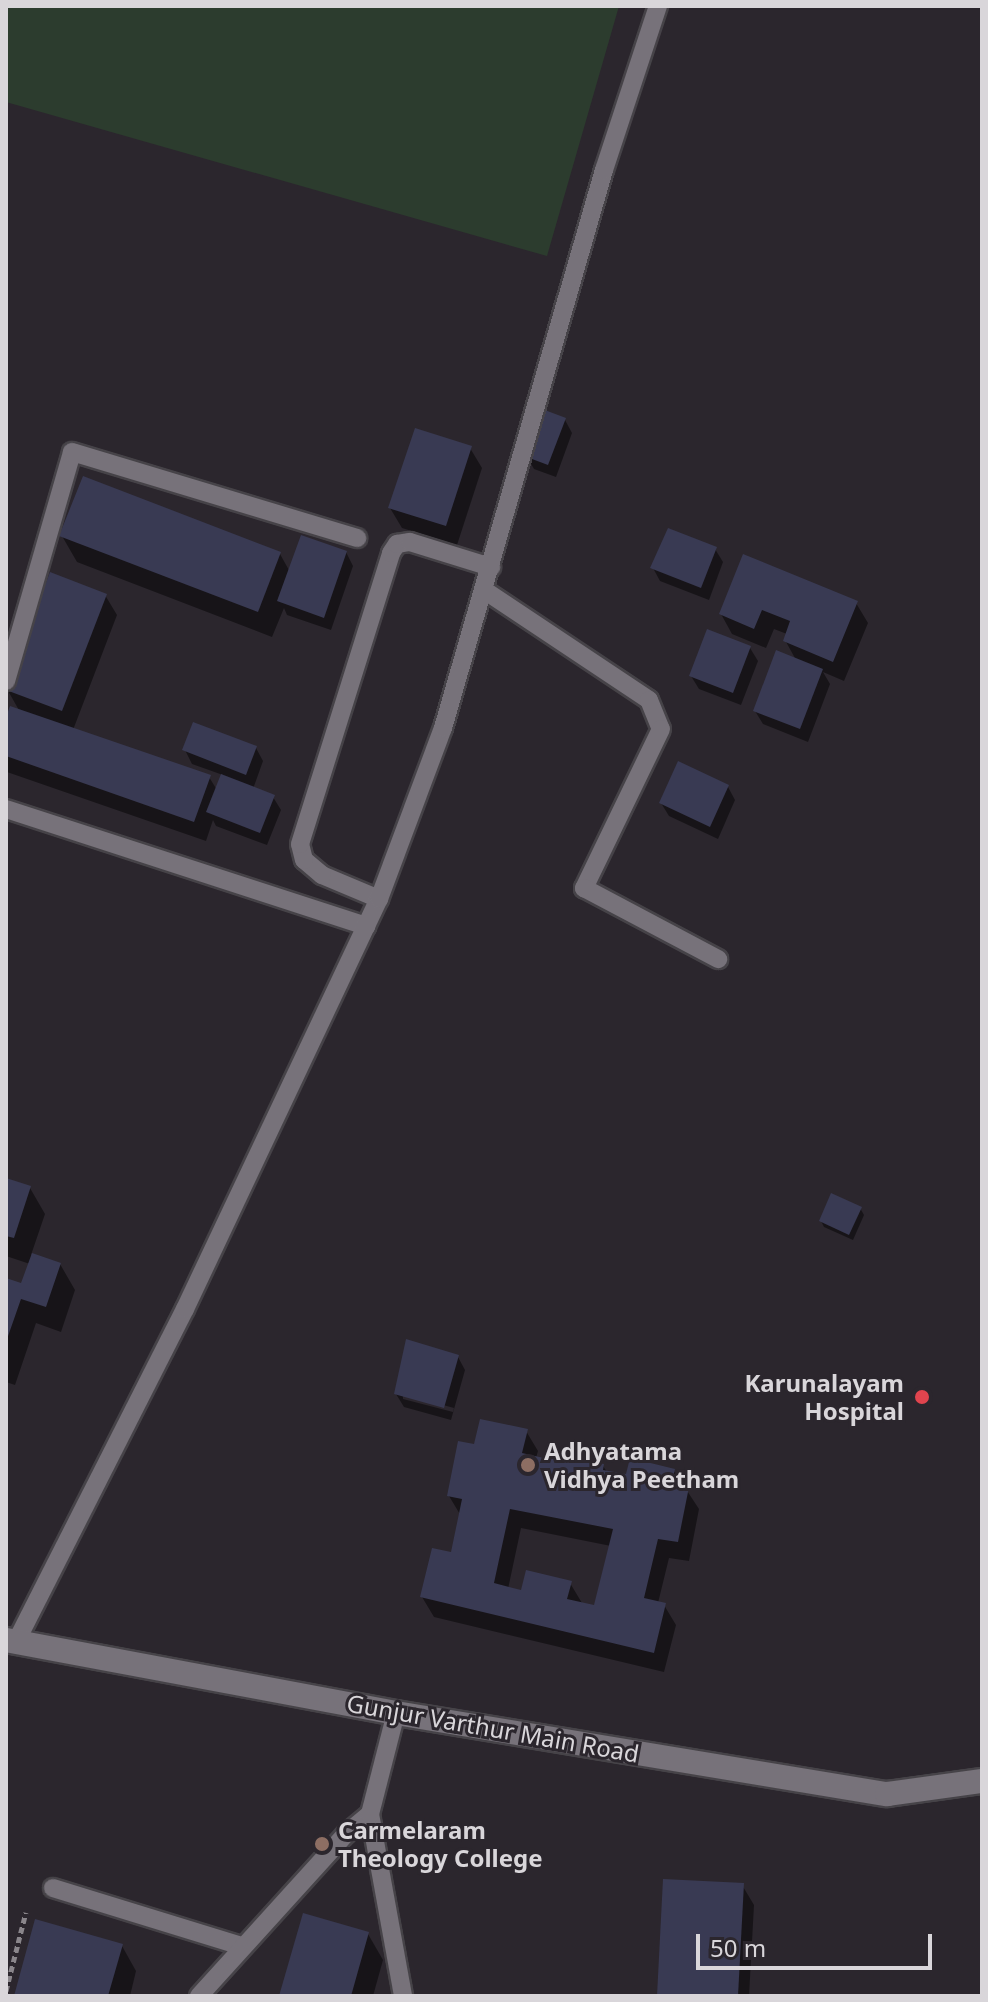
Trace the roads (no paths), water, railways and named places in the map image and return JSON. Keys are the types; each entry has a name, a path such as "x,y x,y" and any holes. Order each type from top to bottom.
{"main road":[{"name":"Gunjur Varthur Main Road","path":"11,1641 396,1713 887,1794 982,1781"}],"lane":[{"path":"11,1641 185,1309 379,899 443,728 604,170 658,6"},
{"path":"6,681 72,452 357,538"},
{"path":"379,899 322,875 304,860 300,844 391,553 397,544 410,542 491,567"},
{"path":"484,590 649,700 661,729 584,888 718,959"},
{"path":"6,809 366,926"},
{"path":"396,1713 370,1814 403,1996"},
{"path":"199,1996 241,1946 370,1814"},
{"path":"53,1888 241,1946"}],"place":[{"name":"Karunalayam Hospital","path":"922,1397"},
{"name":"Adhyatama Vidhya Peetham","path":"528,1465"},
{"name":"Carmelaram Theology College","path":"322,1844"}]}
